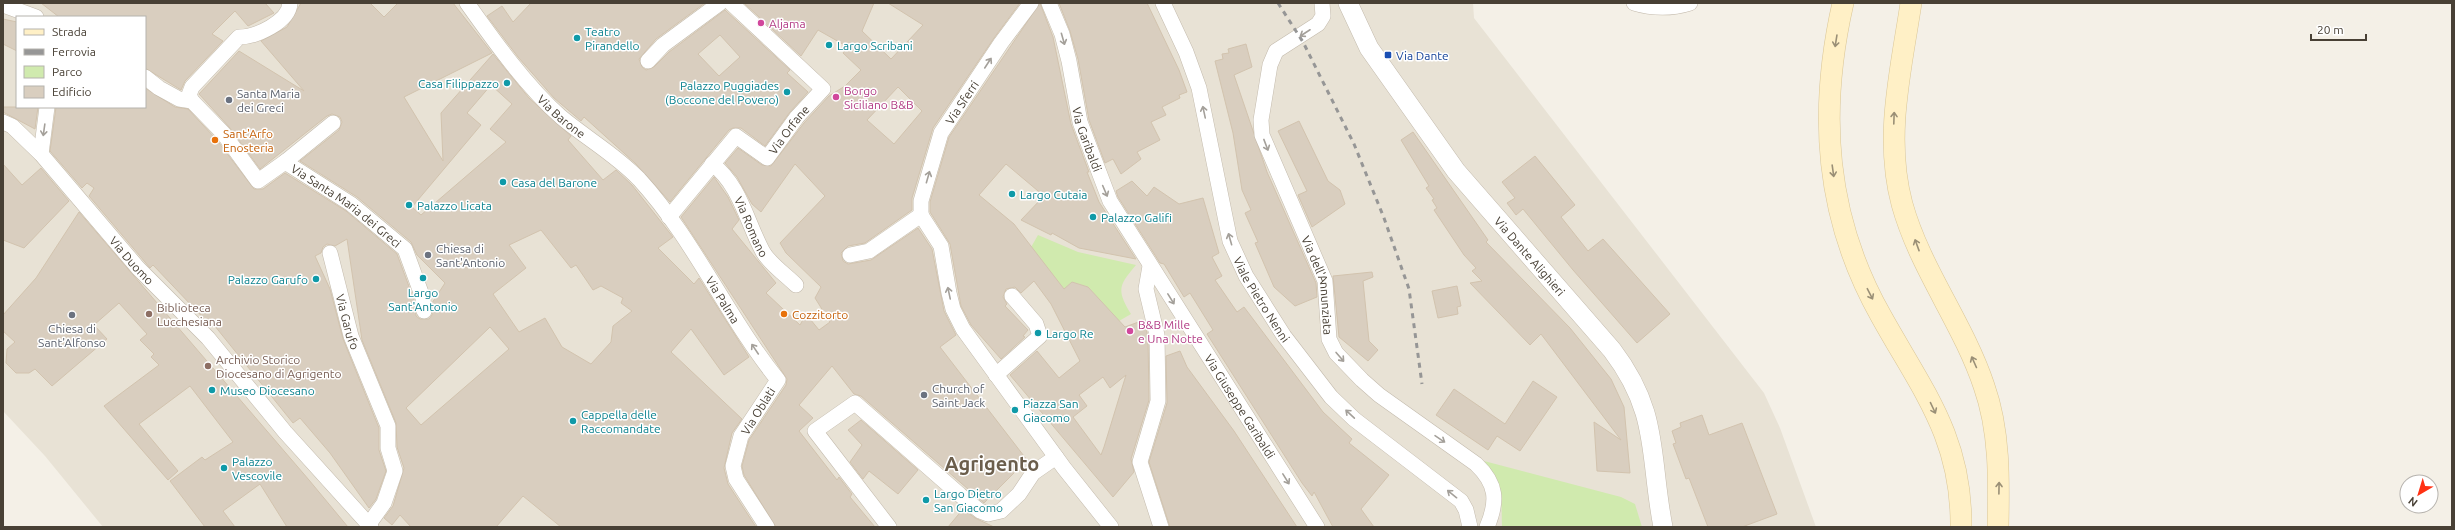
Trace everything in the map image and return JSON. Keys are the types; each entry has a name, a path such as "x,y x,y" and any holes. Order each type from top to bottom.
{"main road":[{"path":"1843,3 1829,80 1828,136 1835,186 1845,232 1866,286 1881,316 1925,389 1946,435 1957,469 1961,527"},
{"path":"1911,3 1894,116 1895,160 1902,204 1920,253 1965,341 1985,386 1994,428 1999,470 1998,527"}],"street":[{"name":"Via Barone","path":"467,3 513,64 561,116 619,161 638,179 669,217"},
{"path":"648,61 663,46 720,3"},
{"name":"Via Orfane","path":"669,217 736,136 767,158 798,117 823,89 731,3"},
{"name":"Via Sferri","path":"921,215 921,201 941,132 1001,43 1031,3"},
{"name":"Via Garibaldi","path":"1048,3 1067,54 1080,122 1090,153 1110,201 1150,266"},
{"name":"Viale Pietro Nenni","path":"1163,3 1186,52 1199,88 1230,241 1246,276 1284,336 1331,397 1354,419 1461,501 1466,510 1470,527"},
{"name":"Via dell'Annunziata","path":"1322,3 1323,16 1318,24 1276,51 1270,65 1261,120 1262,135 1325,281 1329,339 1336,353 1373,390 1476,464 1487,476 1493,485 1496,497 1494,511 1487,527"},
{"name":"Via Dante Alighieri","path":"1348,3 1369,48 1456,171 1612,350 1630,375 1640,396 1651,433 1657,498 1662,527"},
{"path":"1634,3 1660,8 1678,7 1690,3"},
{"path":"3,5 33,16"},
{"path":"192,101 189,95 192,87 231,44 239,37 249,37 275,23 290,6"},
{"name":"Via Santa Maria dei Greci","path":"146,78 159,88 172,95 192,101 223,133 258,181 285,162 351,204 405,249 422,298 424,311"},
{"path":"41,154 47,108"},
{"name":"Via Duomo","path":"3,122 12,126 41,154 138,268 208,338 285,432 370,526"},
{"path":"285,162 333,123"},
{"name":"Via Romano","path":"712,164 722,171 741,202 764,253 796,285"},
{"path":"850,256 869,251 921,215 941,246 951,301 963,329 1056,457 1111,527"},
{"name":"Via Palma","path":"669,217 719,296 778,380"},
{"name":"Via Garufo","path":"330,253 351,336 388,426 388,448 395,471 384,503 370,526"},
{"path":"1150,266 1146,289 1157,335 1158,401 1140,462 1161,527"},
{"name":"Via Giuseppe Garibaldi","path":"1150,266 1317,527"},
{"path":"996,375 1040,336 1036,324 1012,296"},
{"name":"Via Oblati","path":"767,527 736,478 733,466 741,436 778,380"},
{"path":"889,527 815,431 854,403 960,495 980,511 988,514 1001,511 1019,494 1033,473 1056,457"}],"shaded area":[{"path":"3,3 1473,3 1474,18 1764,393 1780,428 1816,527 103,527 45,456 3,411"}],"green space":[{"path":"1038,235 1078,252 1136,265 1126,278 1122,288 1123,299 1131,314 1119,321 1088,287 1072,282 1064,290 1030,249"},
{"path":"1484,461 1621,497 1635,504 1642,527 1502,527 1500,492 1495,477"}],"building":[{"path":"41,3 265,3 274,13 248,26 235,11 212,34 223,41 185,81 181,90 146,69 146,16 58,16"},
{"path":"301,3 370,3 384,17 398,3 453,3 492,53 404,97 443,161 441,113 493,54 529,98 571,136 568,140 603,180 616,170 632,185 673,237 658,248 694,284 699,278 749,357 724,375 691,329 671,352 742,419 732,433 724,468 728,484 756,527 561,527 523,496 496,527 411,527 400,515 392,525 384,518 393,506 404,468 397,447 396,423 362,340 347,239 335,246 327,244 323,247 321,253 315,256 330,289 343,339 379,428 379,450 386,471 376,499 369,508 330,453 300,418 293,423 214,325 212,327 153,265 150,268 89,196 94,188 87,183 82,188 50,151 56,108 146,108 146,89 175,107 188,109 216,139 254,189 263,189 285,173 346,211 397,254 414,300 416,316 420,319 429,319 432,315 432,303 445,283 417,255 411,242 357,197 300,161 339,130 342,122 340,117 332,114 327,116 260,169 230,128 199,94 239,51 304,91 261,41 287,27","holes":["491,85 512,104 490,129 506,142 421,215 412,207 481,125 467,113","541,230 571,268 576,265 593,290 601,286 623,298 621,303 632,311 613,326 611,342 591,364 562,347 545,318 519,332 493,294 526,268 509,245","490,327 509,349 421,425 406,408"]},
{"path":"531,3 705,3 656,39 639,59 642,67 646,70 654,67 669,52 725,10 790,70 787,73 808,92 790,112 765,146 741,128 733,128 729,130 670,202 636,164 584,117 581,121 554,98 518,57 487,16 502,6 513,22","holes":["720,35 740,57 719,76 698,54"]},
{"path":"744,3 874,3 862,31 891,59 923,25 888,3 1020,3 994,38 933,128 912,198 912,210 865,243 848,246 841,253 843,261 848,264 871,260 918,228 932,249 944,311 956,335 940,347 1027,460 984,503 861,396 854,394 832,366 799,405 813,418 799,431 837,480 839,477 852,494 850,497 875,527 776,527 744,475 742,466 749,440 786,385 787,379 681,217 714,177 728,197 739,220 732,229 776,283 766,293 800,325 806,314 819,330 830,322 815,298 821,287 786,253 780,243 825,196 795,164 761,212 752,204 737,177 725,163 738,148 762,165 771,166 804,123 829,96 845,86 861,70 843,53 848,47 818,30 801,56","holes":["898,87 922,111 894,144 867,120"]},
{"path":"1040,3 1053,37 1071,124 1089,172 1087,172 1099,202 1136,259 1079,248 1052,233 1051,235 1021,220 1044,196 1006,164 979,195 1014,224 1064,289 1072,282 1088,287 1125,327 1144,320 1148,337 1149,400 1131,459 1134,472 1113,497 1010,375 1037,351 1059,378 1080,361 1051,304 1034,281 1021,293 1015,287 1006,289 1003,297 1007,304 1005,306 1028,330 1023,336 1025,337 1001,359 971,325 961,306 950,244 930,212 930,202 949,137","holes":["1126,375 1101,455 1073,417 1087,406 1079,395 1103,377 1110,388"]},
{"path":"1059,3 1147,3 1179,70 1187,92 1179,95 1180,98 1162,107 1166,115 1151,122 1160,140 1137,152 1141,159 1121,174 1113,159 1105,163 1089,120 1078,59 1070,31"},
{"path":"3,19 16,22 16,50 3,44"},
{"path":"1246,44 1252,67 1234,75 1267,172 1316,283 1317,297 1295,306 1274,287 1255,243 1258,242 1245,213 1251,210 1242,190 1233,133 1215,61 1223,59 1222,54 1229,53 1228,49"},
{"path":"3,107 38,108 35,129 3,112"},
{"path":"1299,121 1328,181 1340,190 1345,204 1312,227 1298,195 1307,191 1278,131"},
{"path":"1413,132 1488,240 1486,242 1570,328 1611,379 1624,407 1630,473 1597,471 1594,422 1621,440 1541,334 1530,345 1470,283 1482,281 1472,271 1476,268 1464,255 1434,210 1437,208 1432,200 1434,199 1426,188 1429,186 1401,140"},
{"path":"1535,156 1575,205 1561,217 1588,251 1603,239 1670,314 1637,343 1573,270 1523,209 1516,215 1507,203 1515,198 1502,182"},
{"path":"3,164 22,185 41,168 69,201 24,248 3,240"},
{"path":"1132,181 1147,196 1154,187 1179,204 1203,198 1219,253 1212,257 1222,276 1215,280 1237,312 1244,307 1323,412 1352,439 1349,443 1389,475 1361,509 1374,527 1333,527 1314,492 1312,496 1302,483 1207,334 1213,330 1190,293 1184,297 1164,264 1160,263 1118,197 1116,191"},
{"path":"79,212 348,527 287,527 260,484 223,511 235,527 205,527 170,481 202,457 205,460 233,442 190,386 139,424 178,471 168,480 104,406 159,365 151,357 154,354 140,340 147,334 119,303 94,325 107,339 52,386 35,369 29,373 16,373 6,363 7,349 15,342 3,331 3,315 36,278"},
{"path":"1372,272 1373,277 1363,281 1369,341 1378,350 1368,361 1339,337 1333,276"},
{"path":"1457,286 1461,306 1457,307 1458,314 1438,318 1432,291"},
{"path":"1180,351 1187,367 1234,431 1297,527 1170,527 1149,462 1167,403 1166,356"},
{"path":"1533,381 1557,397 1520,451 1497,436 1488,450 1436,415 1454,389 1505,424"},
{"path":"1702,415 1709,435 1742,423 1777,514 1742,527 1708,527 1689,478 1686,479 1673,444 1676,443 1672,431 1681,427 1680,423"},
{"path":"861,420 918,470 898,494 869,471 863,479 850,462 862,445 848,430"},
{"path":"963,509 975,518 994,527 948,527"}],"railway":[{"path":"1278,3 1303,42 1354,144 1384,218 1409,289 1422,384"}],"place":[{"name":"Aljama","path":"761,23"},
{"name":"Teatro Pirandello","path":"577,38"},
{"name":"Largo Scribani","path":"829,45"},
{"name":"Via Dante","path":"1388,55"},
{"name":"Casa Filippazzo","path":"507,83"},
{"name":"Palazzo Puggiades (Boccone del Povero)","path":"787,92"},
{"name":"Borgo Siciliano B&B","path":"836,97"},
{"name":"Santa Maria dei Greci","path":"229,100"},
{"name":"Sant'Arfo Enosteria","path":"215,140"},
{"name":"Casa del Barone","path":"503,182"},
{"name":"Largo Cutaia","path":"1012,194"},
{"name":"Palazzo Licata","path":"409,205"},
{"name":"Palazzo Galifi","path":"1093,217"},
{"name":"Chiesa di Sant'Antonio","path":"428,255"},
{"name":"Largo Sant'Antonio","path":"423,278"},
{"name":"Palazzo Garufo","path":"316,279"},
{"name":"Biblioteca Lucchesiana","path":"149,314"},
{"name":"Cozzitorto","path":"784,314"},
{"name":"Chiesa di Sant'Alfonso","path":"72,315"},
{"name":"B&B Mille e Una Notte","path":"1130,331"},
{"name":"Largo Re","path":"1038,333"},
{"name":"Archivio Storico Diocesano di Agrigento","path":"208,366"},
{"name":"Museo Diocesano","path":"212,390"},
{"name":"Church of Saint Jack","path":"924,395"},
{"name":"Piazza San Giacomo","path":"1015,410"},
{"name":"Cappella delle Raccomandate","path":"573,421"},
{"name":"Palazzo Vescovile","path":"224,468"},
{"name":"Largo Dietro San Giacomo","path":"926,500"}],"district":[{"name":"Agrigento","path":"992,463"}]}
